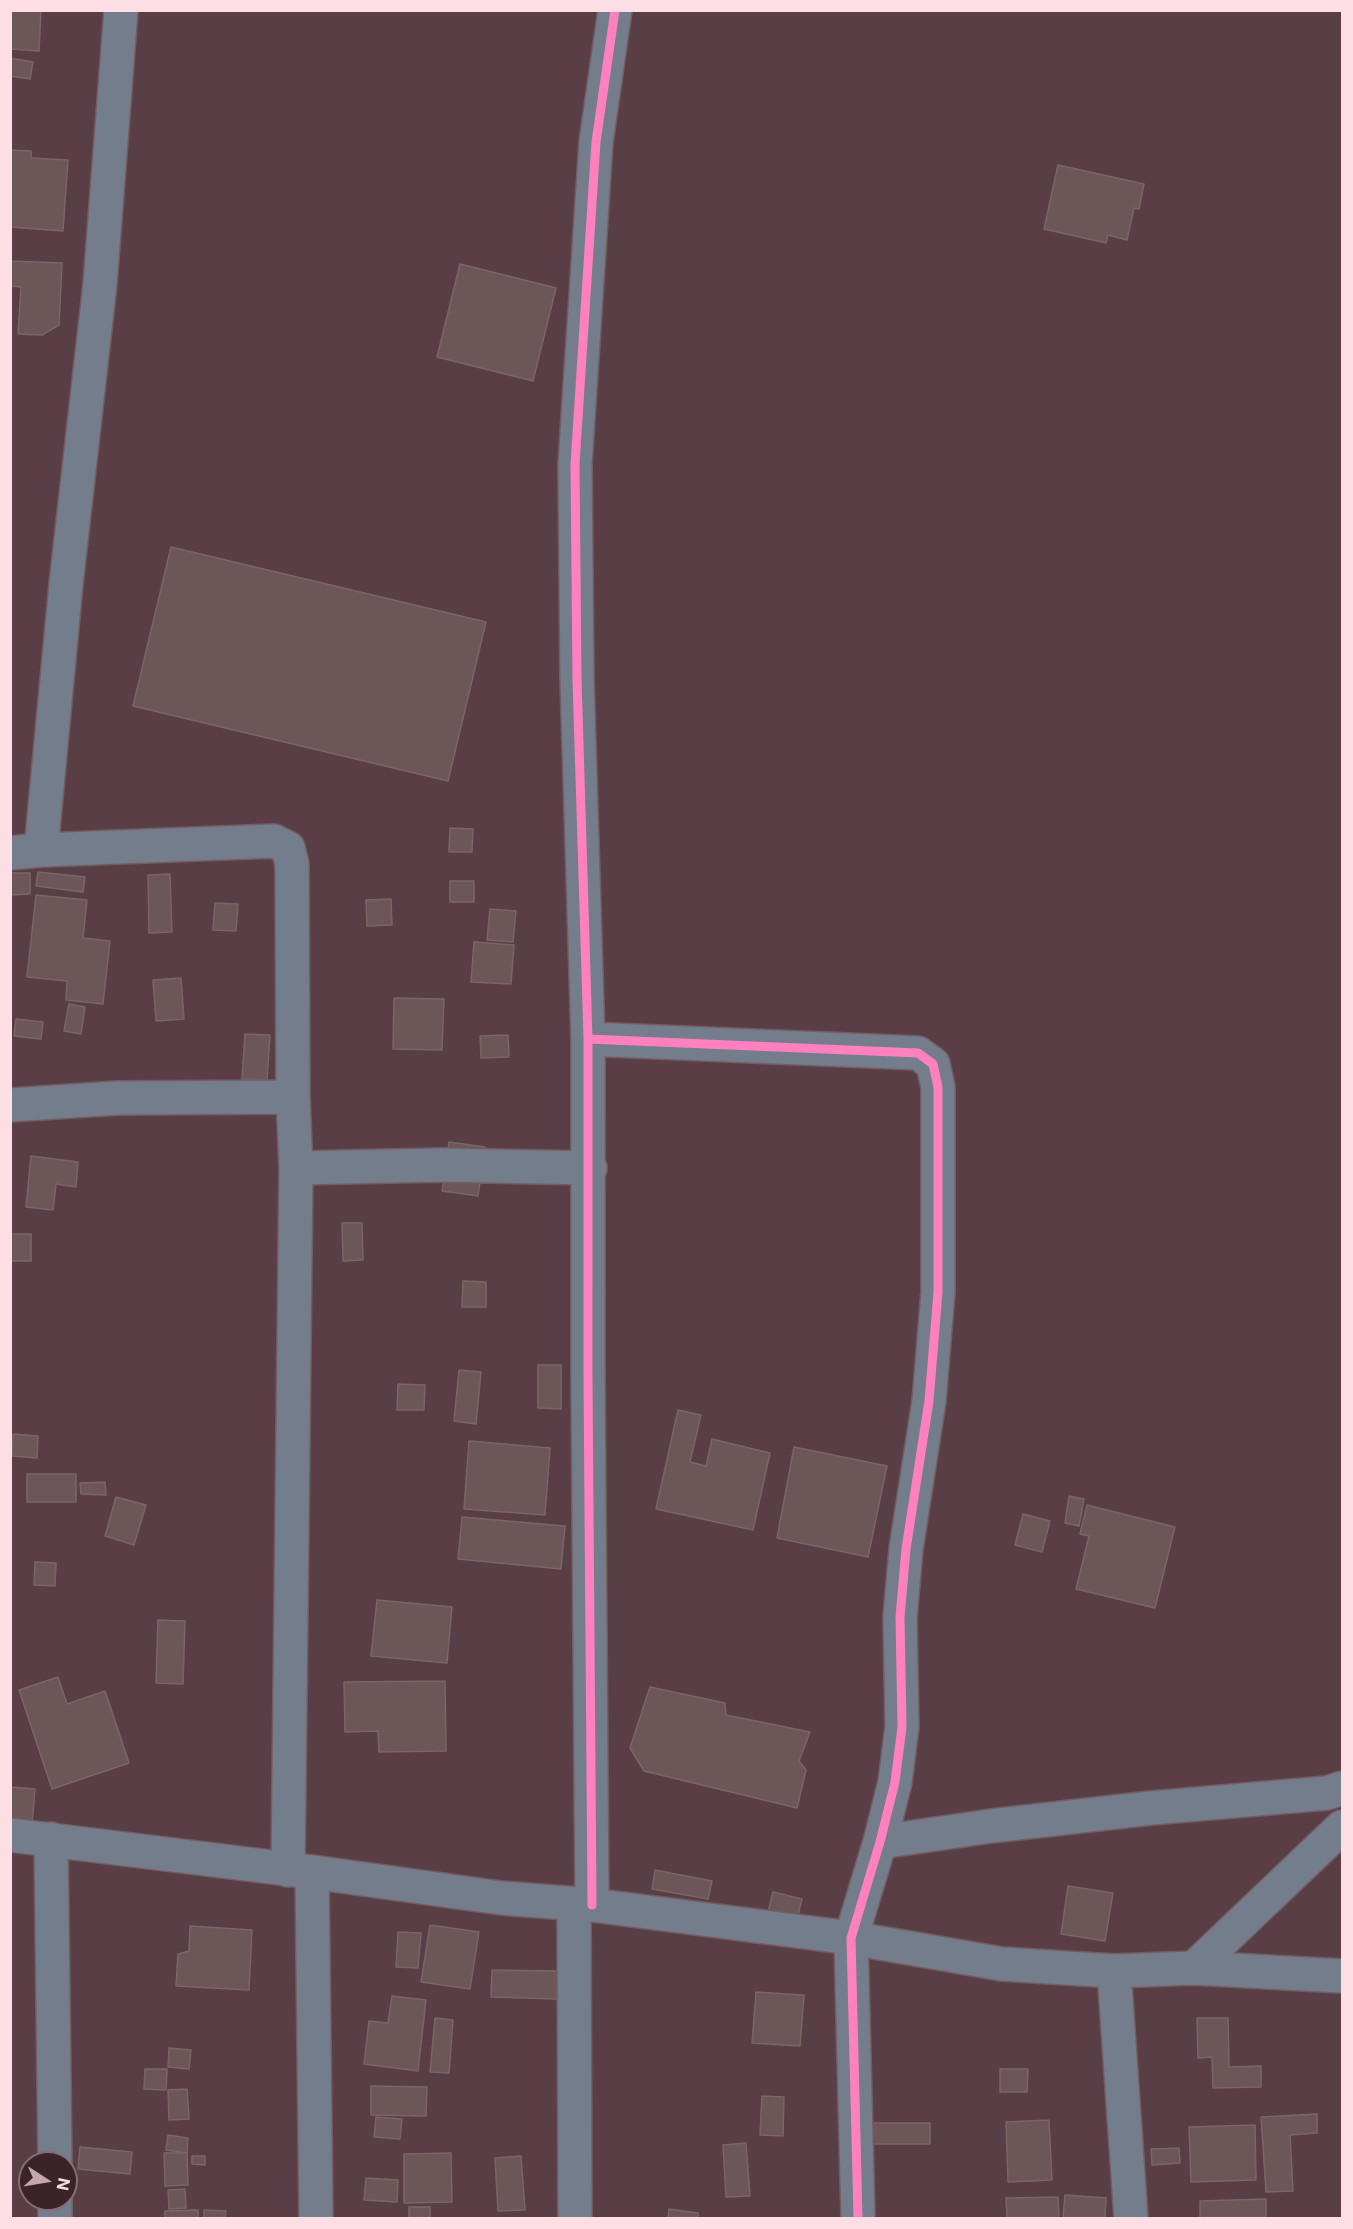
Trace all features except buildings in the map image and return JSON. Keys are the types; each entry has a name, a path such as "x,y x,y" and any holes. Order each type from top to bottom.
{"street":[{"path":"121,10 100,284 66,584 26,851 274,841 288,848 292,864 300,1871 316,2218"},
{"path":"575,2218 583,1905 590,1168 577,679 575,464 596,142 615,10"},
{"path":"588,1040 918,1053 933,1064 938,1087 938,1292 929,1401 906,1550 900,1617 902,1727 895,1782 851,1938 858,2218"},
{"path":"10,1105 118,1098 293,1097"},
{"path":"296,1168 440,1165 590,1168"},
{"path":"879,1842 1082,1816 1327,1792 1342,1788"},
{"path":"1194,1968 1342,1827"},
{"path":"10,1835 501,1898 583,1905 851,1938 1002,1964 1114,1971 1194,1968 1342,1976"},
{"path":"51,1839 55,2151"},
{"path":"1114,1971 1131,2218"}],"cycle path":[{"path":"592,1905 588,1039 577,679 575,464 596,142 615,10"},
{"path":"588,1039 918,1053 933,1064 938,1087 938,1292 929,1401 906,1549 900,1617 902,1727 895,1782 880,1842 851,1938 858,2218"}]}
